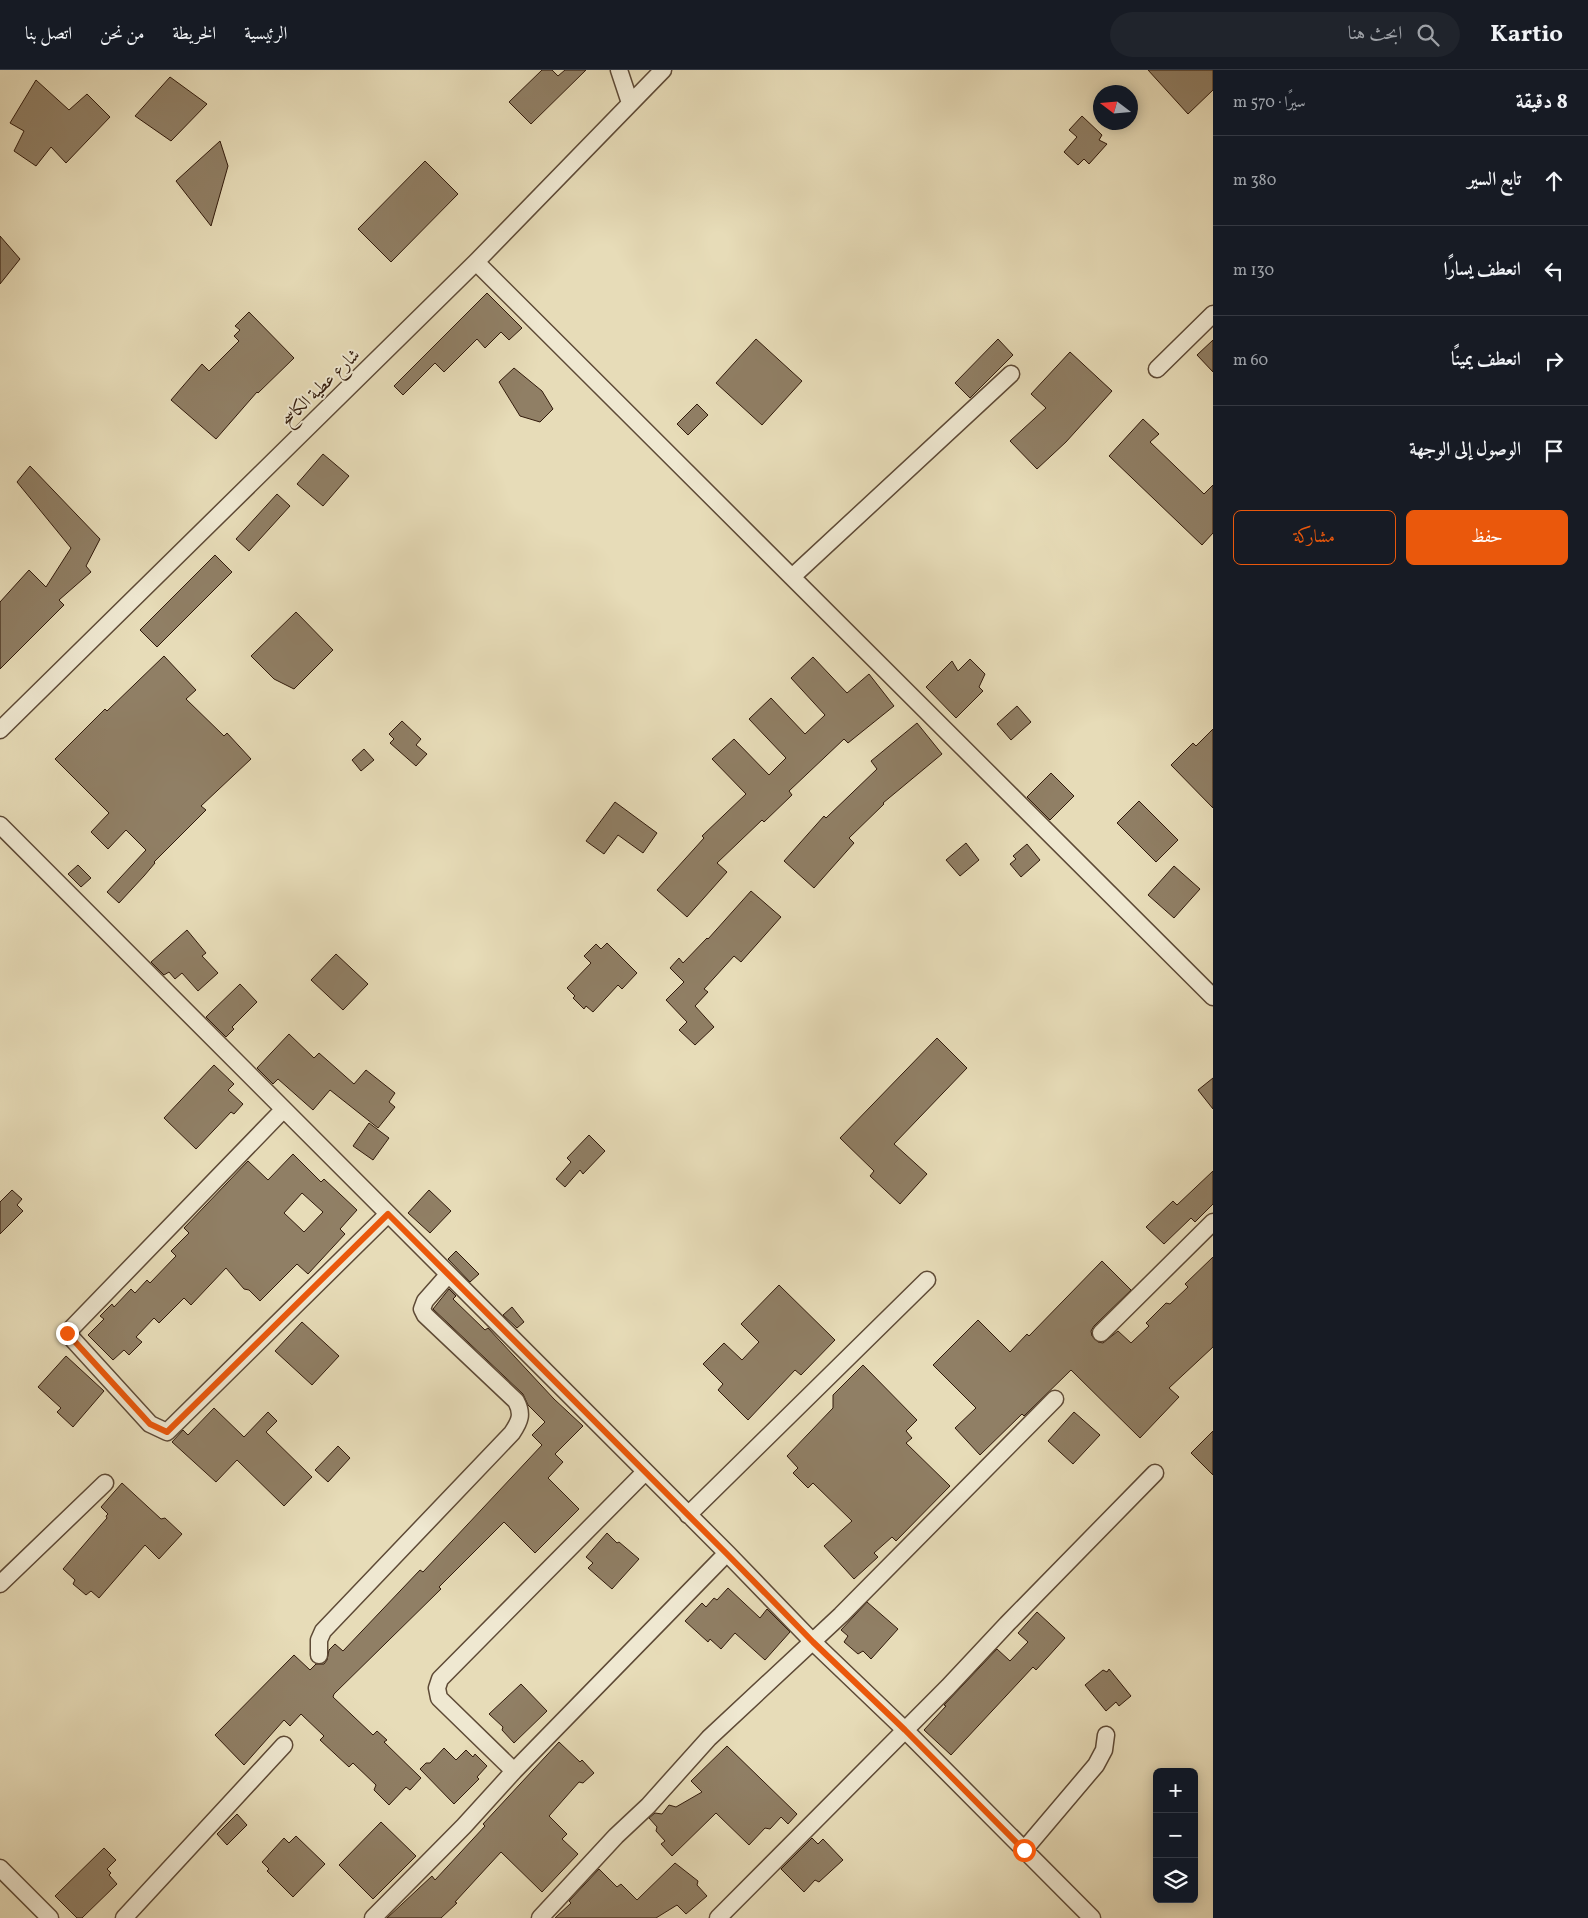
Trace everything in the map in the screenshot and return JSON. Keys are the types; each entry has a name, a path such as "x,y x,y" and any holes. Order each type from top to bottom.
{"street":[{"path":"619,70 630,103"},
{"name":"شارع عطية الكاسح","path":"0,730 476,262 663,70"},
{"path":"476,262 1213,997"},
{"path":"1156,369 1213,314"},
{"path":"792,577 1011,374"},
{"path":"0,825 646,1472 813,1642 905,1730 1092,1918"},
{"path":"283,1110 67,1333 150,1424 167,1432 388,1214"},
{"path":"1101,1333 1213,1222"},
{"path":"319,1655 319,1640 323,1631 512,1433 521,1418 521,1410 516,1401 425,1315 422,1309 425,1301 448,1275"},
{"path":"688,1515 927,1280"},
{"path":"540,1918 616,1836 648,1806 710,1738 842,1615 1055,1399"},
{"path":"514,1771 439,1698 437,1688 440,1678 646,1472"},
{"path":"718,1918 948,1687 1155,1473"},
{"path":"0,1584 105,1483"},
{"path":"373,1918 726,1553"},
{"path":"1024,1850 1096,1765 1104,1750 1106,1735"},
{"path":"124,1918 284,1745"},
{"path":"0,1868 50,1918"}],"building":[{"path":"542,70 552,70 558,76 565,70 586,70 531,124 509,102"},
{"path":"1148,70 1213,70 1213,90 1188,114"},
{"path":"170,77 207,104 171,141 135,116"},
{"path":"36,80 69,110 87,94 110,117 66,163 51,147 36,166 14,151 24,131 10,123"},
{"path":"1082,116 1093,126 1093,130 1097,130 1102,135 1099,140 1107,144 1089,164 1084,159 1078,165 1064,152 1077,137 1069,130"},
{"path":"220,141 228,166 211,226 176,181"},
{"path":"425,161 458,194 391,262 358,229"},
{"path":"0,236 20,259 0,284"},
{"path":"487,293 522,328 509,340 501,332 485,348 477,339 444,372 435,363 403,395 394,386"},
{"path":"249,312 294,358 257,392 216,439 171,400 202,364 209,371 239,341 234,336 240,330 235,326"},
{"path":"756,339 802,381 762,425 716,383"},
{"path":"998,339 1013,355 970,398 955,383"},
{"path":"1213,340 1213,372 1197,355"},
{"path":"1070,352 1112,391 1066,442 1037,469 1010,441 1046,408 1031,394"},
{"path":"514,368 542,391 553,409 540,422 520,416 499,382"},
{"path":"697,404 708,415 688,435 677,424"},
{"path":"1143,419 1159,434 1150,442 1204,494 1213,485 1213,533 1202,545 1109,456"},
{"path":"323,454 349,476 323,506 297,484"},
{"path":"30,466 100,539 86,566 91,572 59,600 64,605 0,669 0,602 29,570 46,587 71,548 17,482"},
{"path":"277,494 290,506 249,551 236,539"},
{"path":"215,555 232,572 157,647 140,630"},
{"path":"296,612 333,650 294,689 274,679 251,656"},
{"path":"164,656 196,690 186,699 224,736 227,733 251,759 201,806 206,810 154,862 119,903 107,892 146,850 126,830 108,849 91,832 109,813 55,759 105,709 107,711"},
{"path":"813,657 847,693 869,674 894,706 848,743 844,739 789,791 792,795 764,822 762,820 717,863 727,872 687,917 657,890 704,838 702,836 746,794 712,759 734,739 769,775 786,758 749,719 771,698 805,734 825,715 791,678"},
{"path":"970,659 985,674 979,687 983,691 956,718 926,687 952,661 958,671"},
{"path":"1017,706 1031,722 1011,740 997,724"},
{"path":"402,721 421,739 416,745 427,754 416,766 390,743 394,739 389,734"},
{"path":"917,723 942,754 883,803 849,838 854,843 814,888 784,861 824,816 826,818 877,769 871,761"},
{"path":"1213,729 1213,808 1171,765 1193,743 1196,746"},
{"path":"364,749 374,760 361,771 352,760"},
{"path":"1051,773 1074,796 1050,820 1027,797"},
{"path":"1139,801 1178,840 1156,862 1117,823"},
{"path":"615,802 657,833 643,853 618,835 604,854 586,841"},
{"path":"966,843 979,860 960,876 946,860"},
{"path":"1027,844 1040,860 1021,877 1010,864 1016,859 1013,856"},
{"path":"78,865 91,878 81,887 68,874"},
{"path":"1174,866 1200,889 1174,918 1148,895"},
{"path":"751,891 781,917 741,962 734,956 704,989 708,992 695,1006 714,1027 695,1045 679,1030 687,1022 666,1000 684,982 670,968 679,958 683,963 708,939"},
{"path":"187,930 206,953 202,956 218,973 198,991 182,973 175,979 169,972 164,975 151,962"},
{"path":"607,943 637,973 622,989 618,985 593,1012 586,1006 584,1009 573,998 575,996 567,988 591,963 584,956 596,944 601,949"},
{"path":"336,954 368,984 343,1010 311,980"},
{"path":"240,984 257,1002 232,1027 234,1029 226,1037 206,1017"},
{"path":"289,1034 314,1058 319,1053 354,1084 366,1070 395,1093 389,1102 395,1107 378,1128 330,1090 313,1110 278,1079 273,1084 257,1068"},
{"path":"937,1038 967,1068 894,1144 927,1174 900,1204 870,1176 874,1171 840,1138"},
{"path":"214,1065 234,1084 228,1090 243,1104 234,1114 231,1112 196,1149 164,1118"},
{"path":"1213,1078 1213,1109 1198,1090"},
{"path":"369,1123 389,1138 373,1160 353,1146"},
{"path":"589,1135 605,1151 583,1174 580,1170 565,1187 556,1179 571,1162 567,1158"},
{"path":"293,1154 321,1182 324,1179 357,1210 340,1229 345,1234 308,1274 297,1264 260,1301 249,1290 244,1289 226,1268 191,1305 184,1298 159,1323 154,1318 136,1337 142,1342 129,1355 124,1350 113,1360 88,1335 104,1319 100,1316 112,1304 114,1307 131,1289 135,1293 147,1280 150,1283 176,1256 171,1251 189,1233 184,1228 248,1161 268,1180","holes":["302,1193 323,1212 304,1232 284,1213"]},
{"path":"1213,1171 1213,1204 1195,1222 1191,1218 1164,1244 1146,1227 1173,1201 1177,1205"},
{"path":"12,1190 22,1199 17,1205 23,1211 0,1234 0,1202"},
{"path":"429,1190 451,1211 430,1233 408,1213"},
{"path":"456,1251 479,1274 470,1282 448,1259"},
{"path":"1213,1257 1213,1347 1169,1388 1179,1397 1140,1438 1071,1370 1024,1416 1022,1414 980,1455 955,1428 976,1408 933,1365 978,1320 1010,1352 1027,1334 1029,1336 1102,1261 1131,1290 1094,1326 1091,1331 1092,1336 1098,1342 1103,1343 1118,1331 1131,1343 1149,1326 1146,1323 1166,1303 1170,1304 1188,1287 1185,1284"},
{"path":"779,1285 835,1340 801,1375 795,1370 748,1420 718,1390 723,1384 703,1364 724,1343 742,1360 759,1342 741,1324"},
{"path":"449,1289 456,1296 453,1299 485,1330 488,1328 554,1399 583,1426 555,1454 563,1462 548,1478 579,1509 535,1553 504,1522 439,1587 441,1589 334,1694 333,1697 373,1735 377,1731 387,1740 384,1742 421,1778 410,1790 406,1787 389,1805 374,1790 376,1785 353,1763 349,1767 320,1740 324,1736 301,1714 290,1726 284,1720 244,1765 215,1735 294,1655 310,1670 316,1664 324,1664 329,1650 335,1644 343,1651 420,1570 423,1572 542,1445 532,1435 545,1422 528,1405 523,1394 433,1309"},
{"path":"512,1307 524,1322 517,1328 503,1315"},
{"path":"302,1322 339,1356 312,1385 275,1351"},
{"path":"66,1356 104,1391 73,1427 57,1412 61,1408 38,1387"},
{"path":"863,1365 917,1420 906,1431 912,1438 906,1443 950,1486 896,1541 892,1537 874,1553 878,1557 854,1579 824,1546 852,1521 813,1483 808,1488 793,1473 798,1468 787,1456 833,1408 833,1395"},
{"path":"214,1408 244,1437 268,1412 277,1421 266,1432 312,1477 284,1506 237,1460 216,1482 172,1442 183,1430 188,1435"},
{"path":"1074,1412 1100,1435 1073,1464 1048,1441"},
{"path":"1213,1431 1213,1475 1191,1453"},
{"path":"338,1446 350,1458 328,1482 315,1470"},
{"path":"122,1483 161,1519 165,1518 182,1534 159,1559 145,1545 99,1598 91,1591 86,1595 73,1584 75,1580 63,1569 107,1518 108,1514 101,1507"},
{"path":"607,1533 639,1559 612,1589 588,1568 593,1563 586,1557"},
{"path":"728,1588 760,1618 767,1609 790,1632 765,1660 735,1633 721,1649 710,1639 708,1642 685,1621 702,1603 706,1607 714,1598 717,1600"},
{"path":"867,1602 898,1629 871,1659 863,1651 858,1654 844,1642 848,1636 841,1630"},
{"path":"1037,1612 1065,1638 1036,1670 1033,1667 951,1755 924,1730 946,1706 944,1705 997,1649 1010,1661 1028,1642 1018,1633"},
{"path":"1109,1669 1131,1696 1119,1706 1116,1702 1106,1711 1085,1685 1103,1670 1107,1672"},
{"path":"521,1684 547,1711 514,1743 502,1730 503,1727 489,1714"},
{"path":"559,1742 580,1762 582,1760 594,1773 583,1783 579,1782 549,1816 567,1834 562,1839 578,1854 542,1892 501,1852 455,1902 457,1903 441,1918 387,1918 432,1876 435,1880 485,1826 483,1824"},
{"path":"727,1746 797,1814 788,1824 781,1817 770,1829 765,1828 749,1845 716,1813 672,1856 661,1844 665,1841 656,1831 657,1827 649,1818 655,1813 662,1814 669,1805 676,1807 702,1792 691,1781"},
{"path":"444,1748 456,1760 466,1750 473,1757 475,1754 487,1766 477,1777 479,1779 454,1804 420,1769 426,1763 430,1763"},
{"path":"237,1814 247,1825 227,1845 217,1834"},
{"path":"381,1822 416,1856 373,1899 339,1865"},
{"path":"296,1836 325,1864 293,1897 267,1871 269,1869 262,1862 284,1838 289,1843"},
{"path":"812,1838 818,1844 823,1839 843,1860 819,1882 815,1880 804,1892 781,1869"},
{"path":"104,1848 116,1860 107,1869 111,1873 109,1875 117,1884 82,1918 77,1918 55,1896"},
{"path":"675,1863 698,1881 697,1885 707,1896 686,1914 677,1905 656,1918 555,1918 571,1903 569,1901 599,1869 617,1887 621,1884 637,1900"}],"route":[{"path":"67,1333 150,1424 167,1432 388,1214 813,1642 867,1692 1024,1850"}]}
